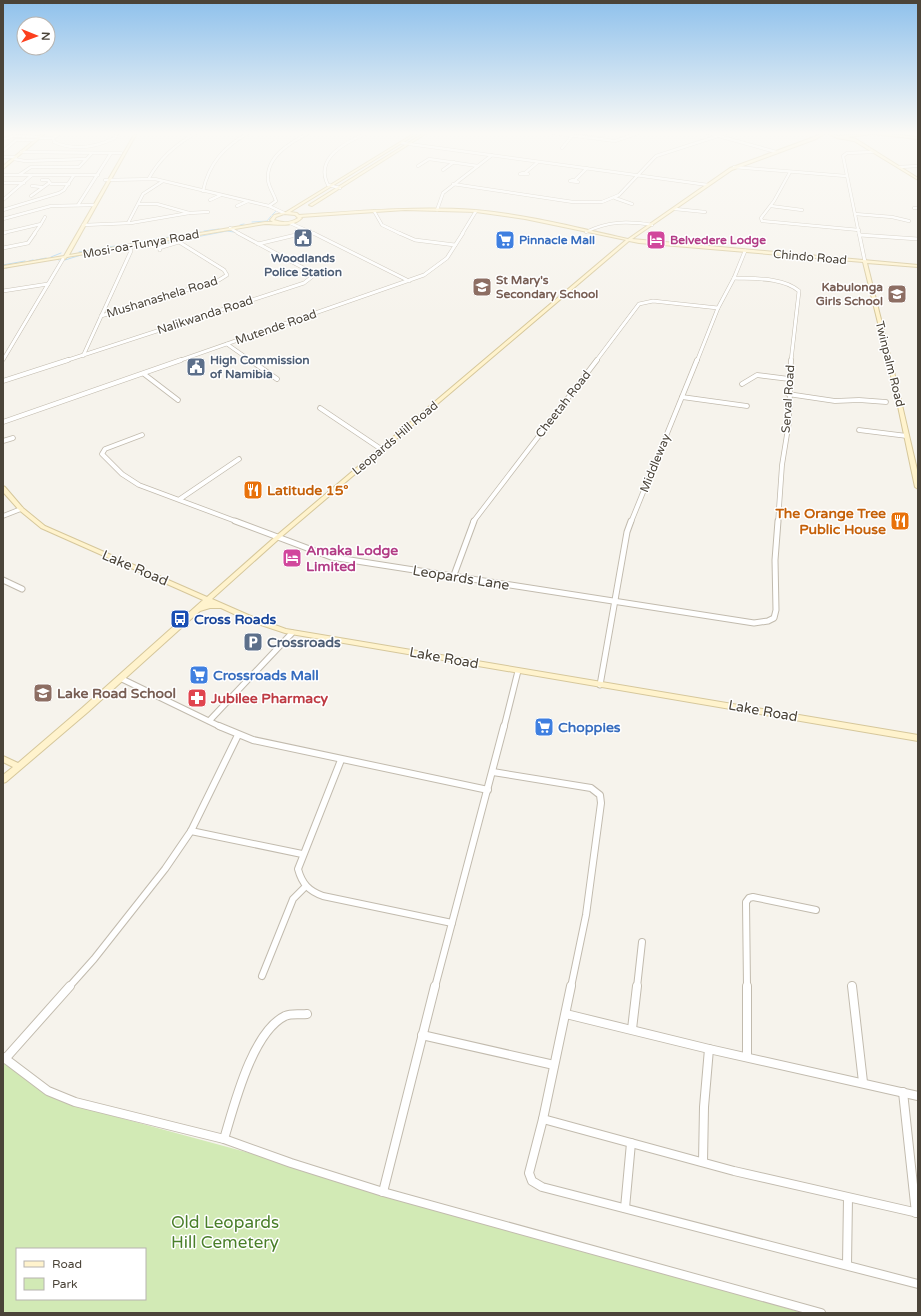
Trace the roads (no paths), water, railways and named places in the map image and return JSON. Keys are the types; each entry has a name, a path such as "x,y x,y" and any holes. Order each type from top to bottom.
{"main road":[{"path":"64,257 99,194"},
{"path":"286,213 319,194"},
{"path":"308,207 329,194"},
{"name":"Leopards Hill Road","path":"3,780 278,537 626,240 652,225 695,194"},
{"path":"64,257 93,205"},
{"name":"Chindo Road","path":"298,217 374,211 437,210 476,212 523,218 637,242 866,263 918,266"},
{"path":"290,223 298,217 301,211"},
{"path":"279,223 272,219 278,213 286,213 298,217"},
{"name":"Mosi-oa-Tunya Road","path":"3,267 175,238 272,219"},
{"name":"Mosi-oa-Tunya Road","path":"231,228 290,223"},
{"name":"Twinpalm Road","path":"866,263 918,487"},
{"name":"Lake Road","path":"3,488 21,509 38,524 52,532 251,619 292,633 918,738"},
{"path":"194,611 197,602 193,593 209,592 220,588"},
{"path":"220,588 216,594 223,606"},
{"path":"194,611 210,606 223,606"},
{"path":"3,759 18,766"}],"street":[{"path":"3,210 54,194"},
{"path":"78,205 85,194"},
{"path":"128,223 143,194"},
{"path":"269,206 276,201 273,194"},
{"path":"437,210 442,194"},
{"path":"523,194 580,203 602,202 615,198 619,194"},
{"path":"777,194 771,206 761,218 762,221 859,230"},
{"name":"Twinpalm Road","path":"850,194 866,263"},
{"path":"210,200 221,195 269,206 278,213"},
{"path":"615,198 632,204"},
{"path":"238,206 248,201"},
{"path":"139,204 157,204 189,212"},
{"path":"3,219 51,206 93,205"},
{"path":"771,206 802,210"},
{"path":"674,209 705,212"},
{"path":"374,211 382,225 415,240 455,245"},
{"path":"83,225 128,223 189,212 208,212"},
{"name":"Mutende Road","path":"3,422 409,281 431,271 443,263 476,212"},
{"path":"855,214 892,217 899,220 909,221"},
{"path":"3,248 28,243 45,217"},
{"path":"298,217 296,223 298,225"},
{"path":"587,232 604,224 632,221 652,225"},
{"path":"290,223 298,225 409,281"},
{"path":"3,234 41,224"},
{"name":"Nalikwanda Road","path":"3,381 304,283 312,278 312,274 309,271 231,228"},
{"path":"258,244 310,231"},
{"path":"860,235 918,240"},
{"name":"Mushanashela Road","path":"101,316 219,280 227,275 224,270 175,238"},
{"path":"160,250 159,248 179,242"},
{"path":"83,356 130,251 130,245"},
{"name":"Middleway","path":"600,685 627,532 718,308 734,278 745,252"},
{"path":"3,360 64,257"},
{"name":"Serval Road","path":"734,278 782,283 799,290 789,379 789,422 782,466 775,560 776,610 774,618 769,621"},
{"path":"3,292 48,284"},
{"name":"Cheetah Road","path":"454,576 473,522 639,304 653,301 718,308"},
{"path":"227,344 277,379"},
{"path":"144,374 178,400"},
{"path":"742,384 757,375 789,379"},
{"path":"788,394 835,401 859,400 886,402"},
{"path":"682,398 747,406"},
{"path":"320,408 381,449"},
{"path":"859,430 907,436"},
{"name":"Leopards Lane","path":"142,435 105,449 102,454 131,480 331,557 753,622 769,621"},
{"path":"4,443 13,438"},
{"path":"180,499 240,459"},
{"path":"3,516 21,509"},
{"path":"3,580 22,589"},
{"path":"210,720 292,633"},
{"path":"383,1192 422,1035 493,772 518,671"},
{"path":"120,678 210,720 238,735 265,743 341,760 488,790"},
{"path":"238,735 191,831 165,869 121,925 4,1058 48,1091 75,1102 224,1139 291,1163 383,1192 821,1313"},
{"path":"341,760 302,854 298,870 300,879 305,887 314,893 323,896 452,923"},
{"path":"493,772 591,788 600,795 601,803 586,915 543,1119 531,1161 530,1173 532,1181 542,1187 918,1284"},
{"path":"191,831 302,854"},
{"path":"262,976 293,899 305,887"},
{"path":"747,1056 746,902 748,898 753,897 816,910"},
{"path":"632,1029 642,942"},
{"path":"852,986 863,1082"},
{"path":"224,1139 242,1082 261,1039 279,1020 287,1015 308,1014"},
{"path":"566,1014 632,1029 708,1049 747,1056 918,1096"},
{"path":"422,1035 554,1065"},
{"path":"703,1162 704,1107 708,1049"},
{"path":"543,1119 703,1162 848,1198 917,1213 903,1092"},
{"path":"625,1208 631,1143"},
{"path":"847,1265 848,1198"}],"waterway":[{"path":"272,215 276,211"},
{"path":"252,222 267,221 271,216"},
{"path":"240,225 244,224"},
{"path":"204,231 219,229"},
{"path":"181,240 227,231 234,232"},
{"path":"190,234 201,232"},
{"path":"179,235 189,234"},
{"path":"137,242 176,236"},
{"path":"135,248 157,242 174,242"},
{"path":"109,247 134,243"},
{"path":"65,260 81,255 124,248 128,249"},
{"path":"79,252 97,249"},
{"path":"51,257 61,253"},
{"path":"36,260 46,258"},
{"path":"29,261 33,260"},
{"path":"3,265 25,261"},
{"path":"6,268 14,266"}],"place":[{"name":"Woodlands Police Station","path":"303,238"},
{"name":"Pinnacle Mall","path":"505,240"},
{"name":"Belvedere Lodge","path":"656,240"},
{"name":"St Mary's Secondary School","path":"482,287"},
{"name":"Kabulonga Girls School","path":"897,294"},
{"name":"High Commission of Namibia","path":"196,367"},
{"name":"Latitude 15°","path":"253,490"},
{"name":"The Orange Tree Public House","path":"900,521"},
{"name":"Amaka Lodge Limited","path":"292,558"},
{"name":"Cross Roads","path":"180,619"},
{"name":"Crossroads","path":"253,642"},
{"name":"Crossroads Mall","path":"199,675"},
{"name":"Lake Road School","path":"43,693"},
{"name":"Jubilee Pharmacy","path":"197,698"},
{"name":"Choppies","path":"544,727"}],"park label":[{"name":"Old Leopards Hill Cemetery","path":"225,1232"}]}
